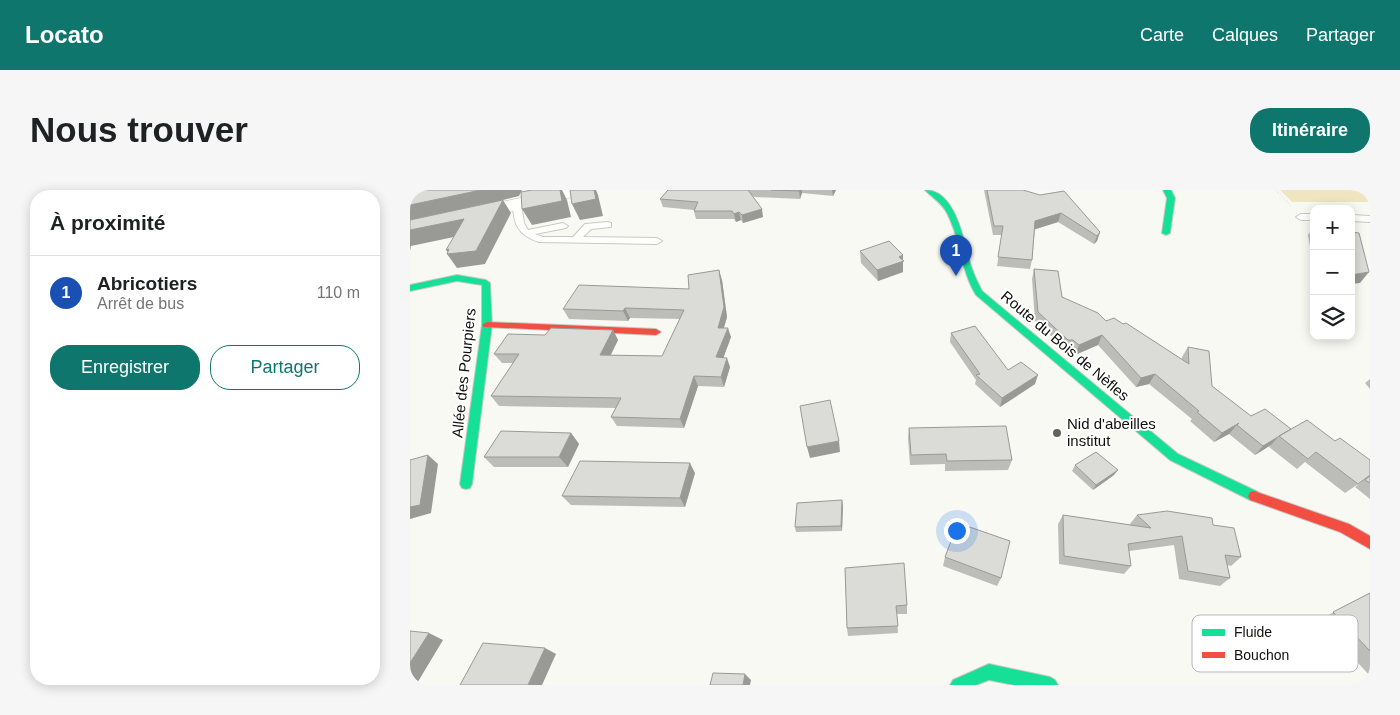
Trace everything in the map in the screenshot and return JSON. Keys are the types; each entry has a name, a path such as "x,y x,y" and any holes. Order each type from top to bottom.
{"street":[{"path":"410,228 581,190"},
{"name":"Route du Bois de Nèfles","path":"928,190 943,200 950,210 960,232 967,272 979,293 1174,457 1257,498 1344,528 1370,544"},
{"path":"1166,233 1171,198 1167,190"},
{"name":"Allée des Pourpiers","path":"410,288 454,278 469,277 486,283 487,324 466,484"},
{"path":"487,324 656,332"},
{"path":"958,685 989,672 1050,685"}],"lane":[{"path":"516,203 518,220 522,229 531,237 542,240 657,241"},
{"path":"1301,217 1310,217"},
{"path":"1355,218 1370,219"},
{"path":"575,241 588,226 608,225"},
{"path":"526,233 562,226"}],"shaded area":[{"path":"1280,190 1370,190 1370,202 1292,202"}],"building":[{"path":"410,190 481,190 410,205"},
{"path":"560,190 562,201 522,209 521,192"},
{"path":"570,190 594,190 596,199 572,204"},
{"path":"668,190 748,190 762,209 742,215 739,212 734,214 732,211 694,211 698,202 660,199"},
{"path":"987,190 1023,190 1040,195 1064,191 1100,232 1097,236 1061,213 1035,221 1032,260 998,257 1003,226 994,226"},
{"path":"503,200 476,251 447,254 449,249 446,250 464,219 410,230 410,220"},
{"path":"1355,232 1359,233 1369,272 1355,274"},
{"path":"889,241 903,255 899,257 904,261 877,270 860,251"},
{"path":"1034,269 1058,271 1062,297 1098,313 1106,321 1114,318 1123,324 1126,323 1189,364 1188,347 1209,351 1212,386 1251,416 1265,409 1291,429 1263,446 1237,425 1239,423 1222,433 1155,374 1141,378 1102,335 1079,345 1073,340 1068,340 1038,312"},
{"path":"719,270 724,307 718,328 728,328 716,357 727,358 721,377 694,376 680,419 611,417 621,398 491,396 519,354 494,354 508,334 545,335 551,328 613,330 600,355 662,356 684,310 625,308 623,311 563,309 579,285 689,289 688,275"},
{"path":"975,326 1008,370 1021,362 1038,375 1002,398 976,375 980,374 951,333"},
{"path":"830,400 839,441 807,447 800,406"},
{"path":"1307,420 1335,441 1340,438 1370,460 1370,475 1358,484 1316,452 1308,459 1279,436"},
{"path":"1006,426 1012,460 947,461 946,454 911,455 909,428"},
{"path":"501,431 571,433 559,457 484,457"},
{"path":"1096,452 1118,470 1096,485 1075,465"},
{"path":"428,455 420,505 410,507 410,460"},
{"path":"580,461 690,463 680,498 562,496"},
{"path":"1370,476 1370,483 1365,480"},
{"path":"842,500 841,526 795,527 797,503"},
{"path":"1167,511 1212,518 1213,525 1234,528 1241,557 1225,555 1230,578 1188,571 1182,536 1128,544 1131,566 1064,556 1063,515 1151,528 1137,515"},
{"path":"958,523 1010,541 1001,578 945,557"},
{"path":"904,563 907,605 896,606 898,626 847,628 845,568"},
{"path":"1370,593 1370,651 1358,638 1358,615 1336,615 1333,612"},
{"path":"410,631 429,633 410,663"},
{"path":"483,643 545,648 528,685 460,685"},
{"path":"713,673 745,674 743,685 710,685"}],"traffic: fast":[{"path":"929,190 941,200 950,212 956,225 972,280 979,293 1174,457 1254,496"},
{"path":"1166,233 1171,198 1167,190"},
{"path":"410,288 457,278 486,283 487,325 466,484"},
{"path":"958,685 989,672 1050,685"}],"traffic: jam":[{"path":"487,325 656,332"},
{"path":"1254,496 1344,528 1370,543"}],"place":[{"name":"Abricotiers","path":"956,276"},
{"name":"Nid d'abeilles institut","path":"1057,433"}]}
